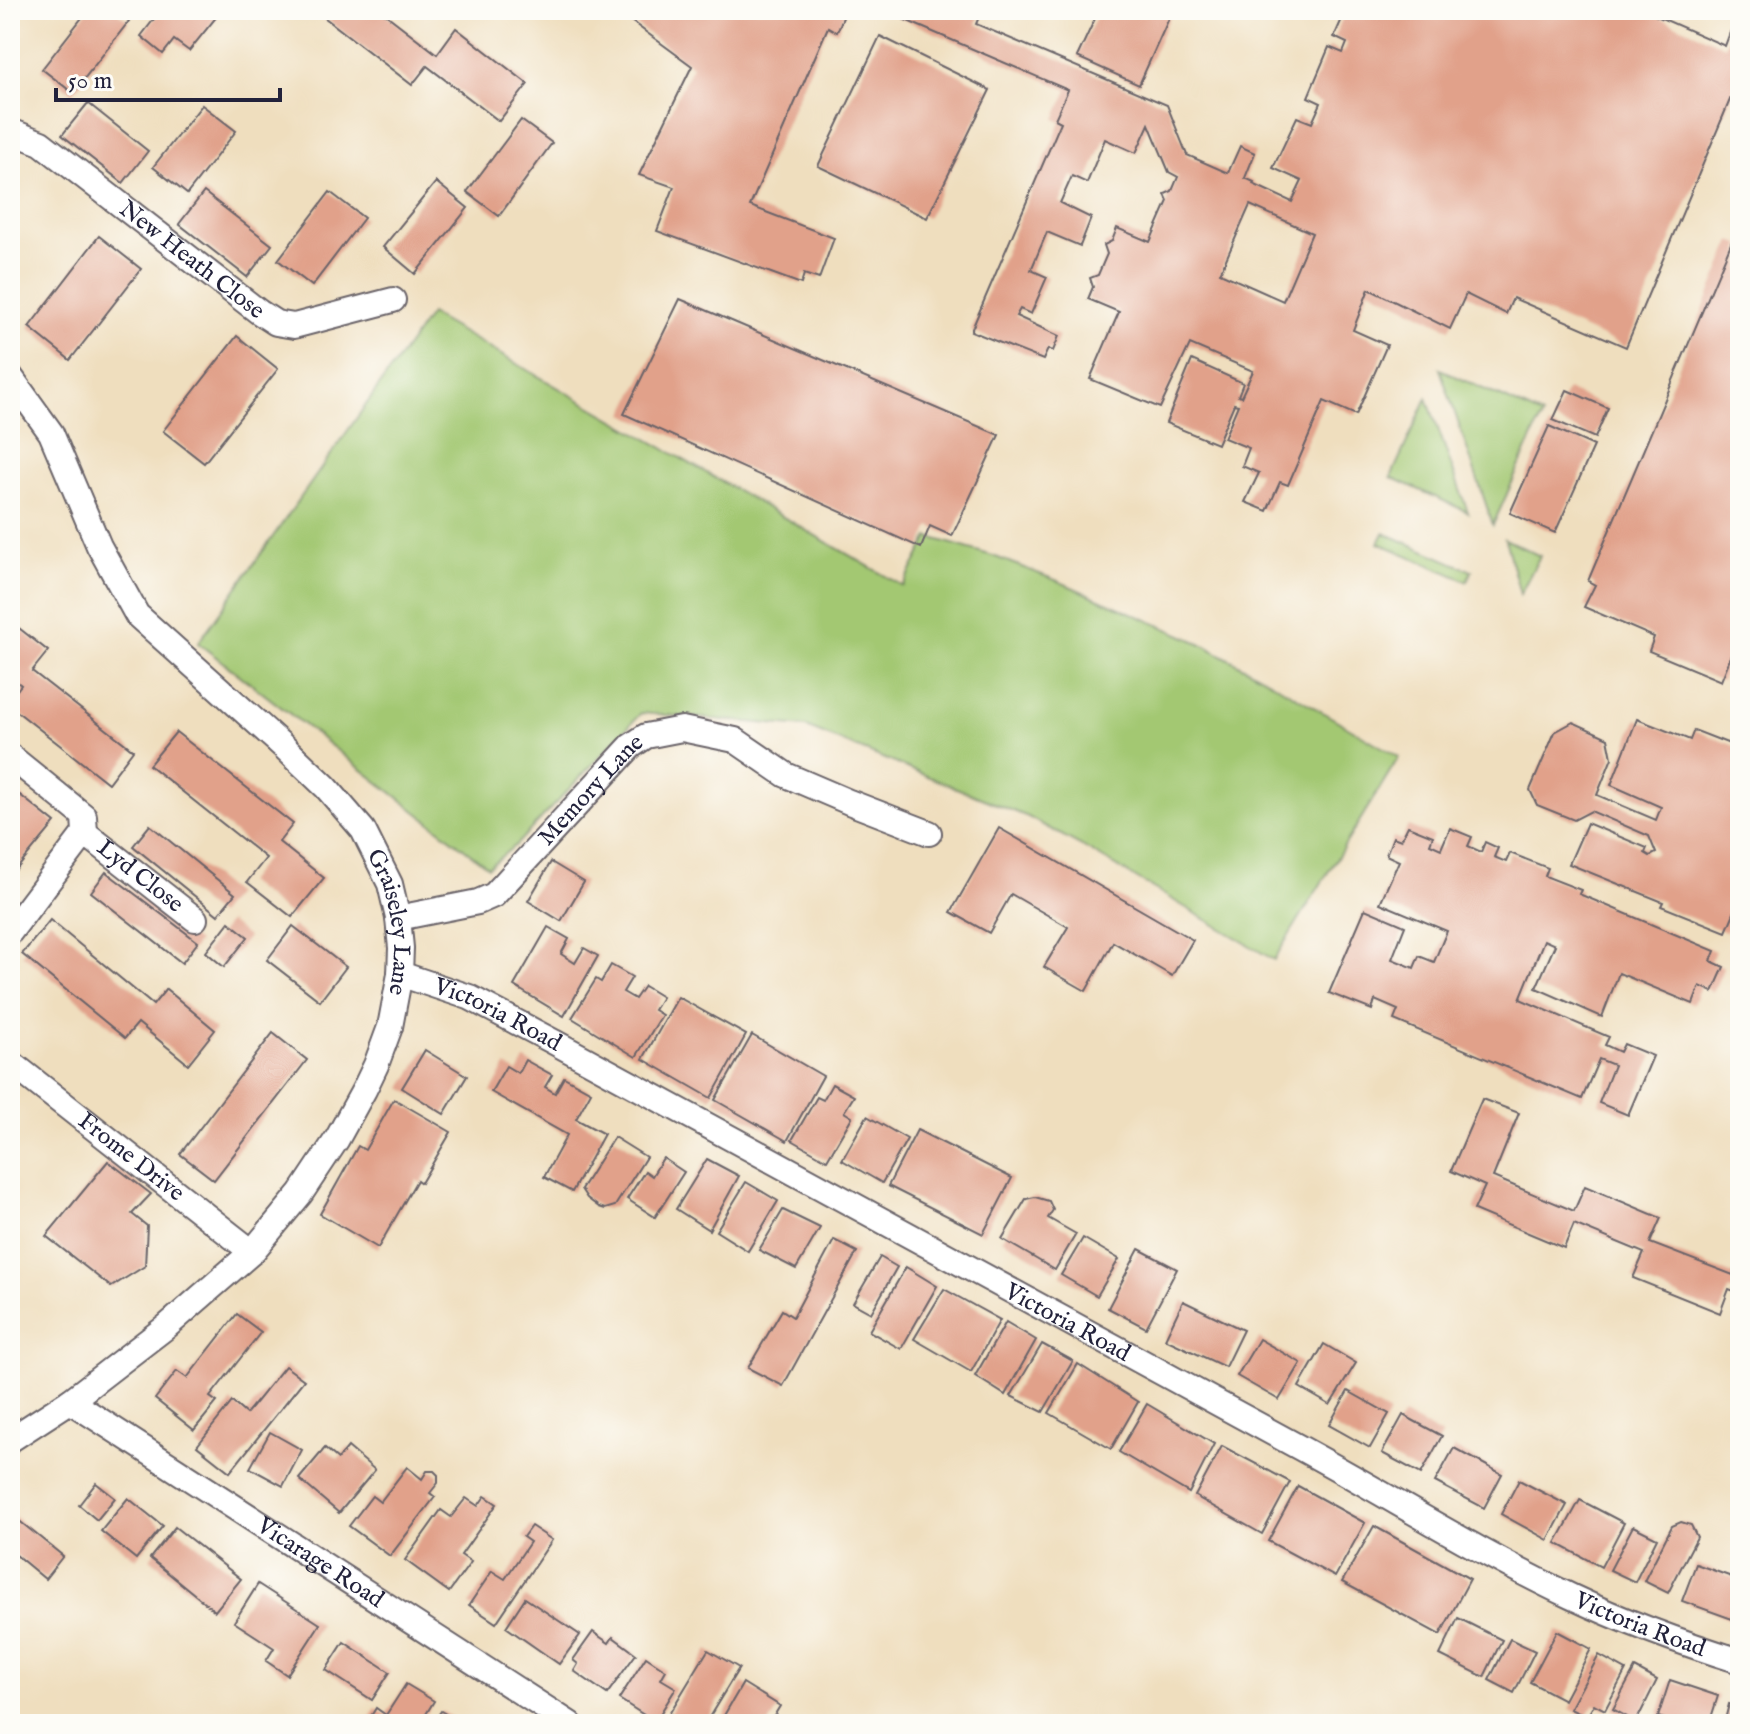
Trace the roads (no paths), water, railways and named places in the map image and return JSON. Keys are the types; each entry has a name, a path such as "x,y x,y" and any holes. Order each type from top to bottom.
{"street":[{"name":"New Heath Close","path":"10,132 41,143 276,323 294,326 393,300"},
{"name":"Graiseley Lane","path":"10,376 51,433 99,546 137,615 326,787 363,830 390,884 401,948 400,974 390,1027 364,1090 337,1139 301,1193 252,1252 166,1327 70,1401 10,1440"},
{"name":"Memory Lane","path":"398,918 478,902 494,895 631,746 646,736 682,729 735,740 786,775 929,833"},
{"name":"Lyd Close","path":"10,756 84,816 85,833 10,932"},
{"name":"Lyd Close","path":"85,833 195,919"},
{"name":"Victoria Road","path":"400,974 469,997 554,1042 1346,1472 1427,1521 1570,1596 1659,1634 1740,1661"},
{"name":"Frome Drive","path":"10,1062 252,1252"},
{"name":"Vicarage Road","path":"70,1401 570,1724"}]}
